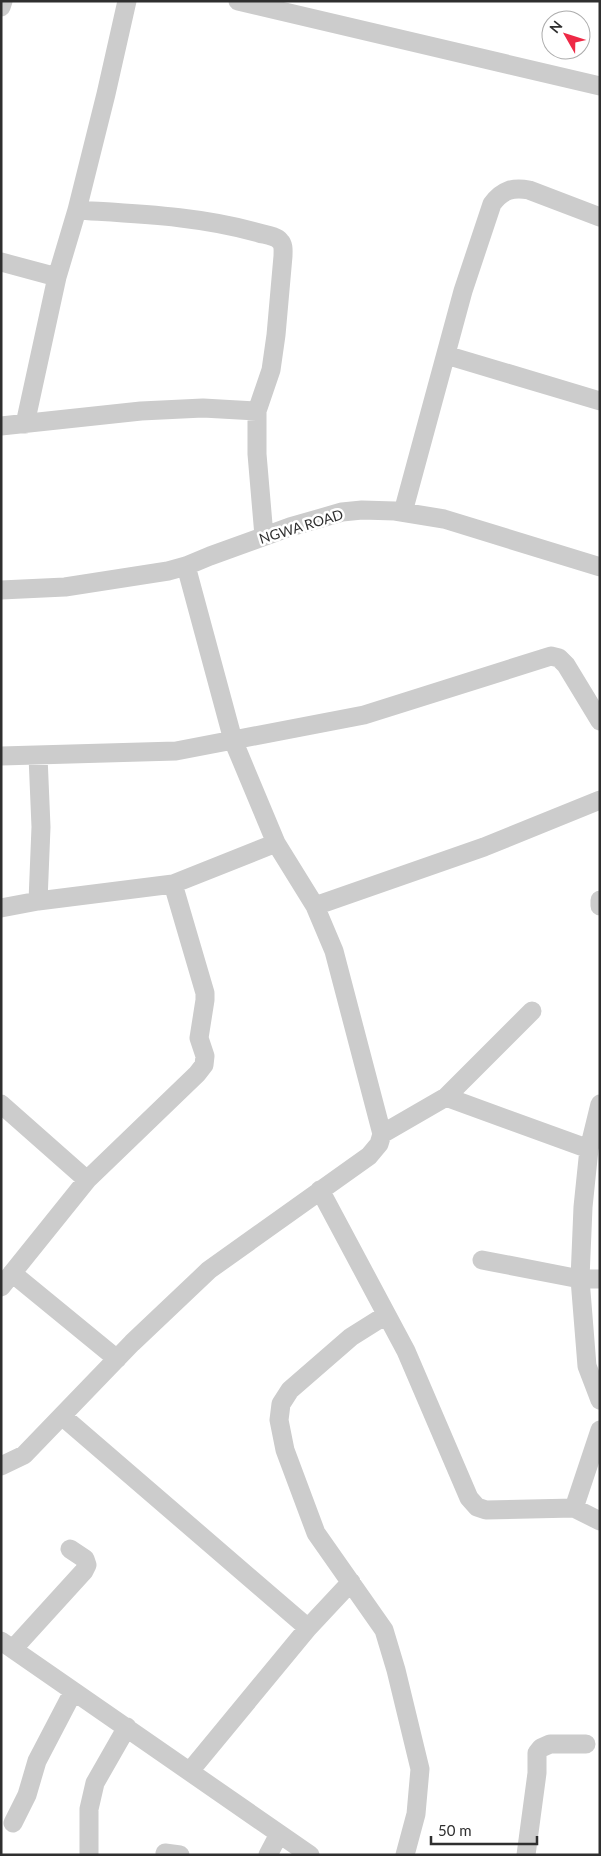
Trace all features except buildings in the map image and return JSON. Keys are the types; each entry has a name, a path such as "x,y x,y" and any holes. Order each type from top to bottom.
{"street":[{"path":"1,7 3,1"},
{"path":"25,424 57,277 78,210 127,1"},
{"path":"238,1 600,86"},
{"path":"403,512 446,355 487,215 492,204 501,193 513,189 529,190 600,217"},
{"path":"78,210 204,220 251,231 276,238 280,241 283,256 276,335 270,370 257,411 257,454 264,536"},
{"path":"1,262 57,277"},
{"path":"446,355 600,401"},
{"path":"1,426 150,411 203,408 257,411"},
{"name":"NGWA ROAD","path":"1,590 66,587 140,577 186,566 290,526 342,512 362,510 403,512 444,519 600,567"},
{"path":"1,1466 24,1455 117,1359 210,1270 368,1156 379,1144 382,1134 334,952 315,906 276,843 233,740 186,566"},
{"path":"1,756 176,751 364,715 551,656 559,658 566,666 600,721"},
{"path":"38,756 41,827 38,901"},
{"path":"315,906 484,846 600,800"},
{"path":"1,908 38,901 173,884 276,843"},
{"path":"117,1359 7,1280 87,1180 197,1074 204,1065 205,1056 199,1038 204,993 173,884"},
{"path":"600,900 600,906"},
{"path":"382,1134 446,1097 532,1011"},
{"path":"446,1097 589,1149"},
{"path":"1,1104 87,1180"},
{"path":"600,1104 589,1149 591,1207 580,1279 587,1366 600,1400"},
{"path":"320,1190 406,1351 469,1498 477,1507 486,1510 574,1508 600,1521"},
{"path":"482,1260 580,1279 600,1278"},
{"path":"386,1315 352,1337 290,1390 281,1404 279,1420 285,1450 316,1533 384,1630 396,1670 420,1769 416,1814 406,1855"},
{"path":"62,1416 308,1628"},
{"path":"574,1508 600,1430"},
{"path":"70,1549 85,1559 87,1565 84,1571 7,1645 310,1855"},
{"path":"190,1771 308,1628 351,1582"},
{"path":"13,1824 27,1795 37,1762 73,1692"},
{"path":"89,1855 89,1809 95,1783 127,1727"},
{"path":"526,1855 537,1753 540,1748 550,1744 586,1744"},
{"path":"268,1855 279,1834"}]}
